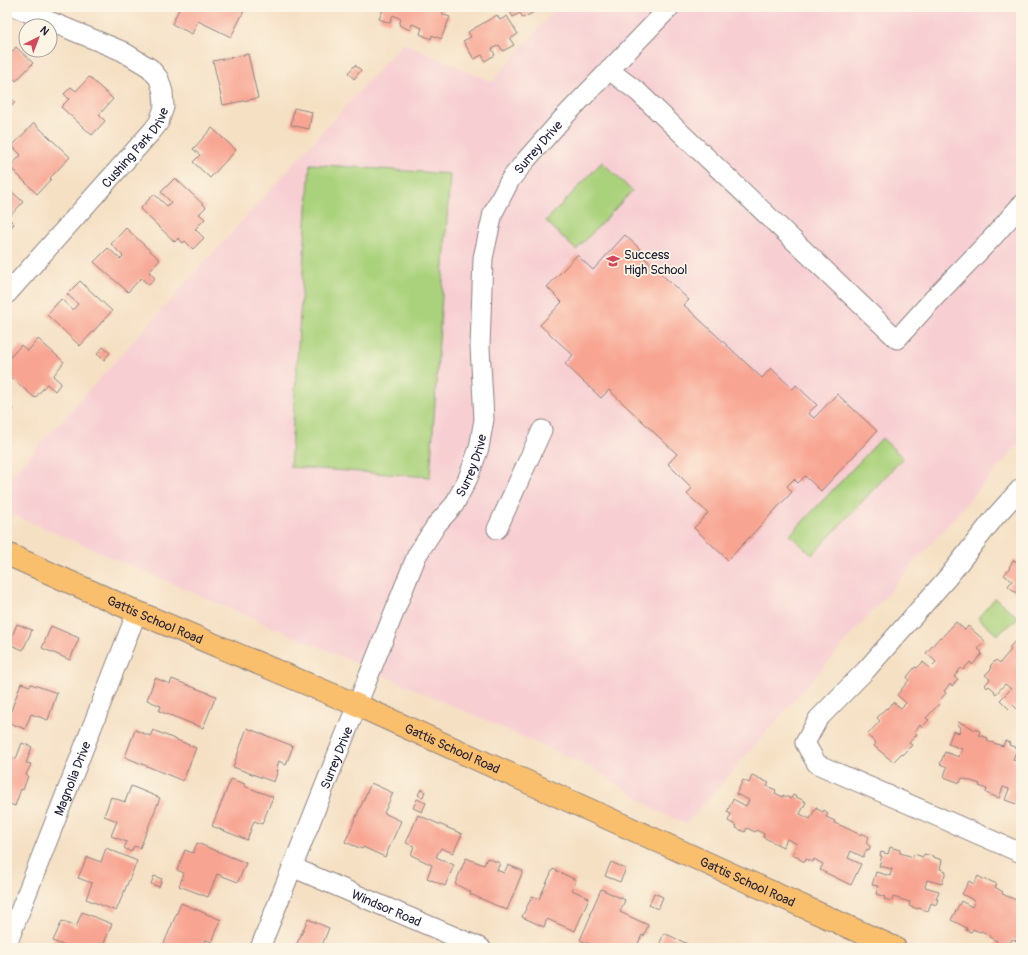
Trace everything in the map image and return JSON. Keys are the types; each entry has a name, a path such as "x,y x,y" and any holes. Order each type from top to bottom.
{"main road":[{"name":"Gattis School Road","path":"7,554 137,612 357,705 895,948"}],"street":[{"name":"Cushing Park Drive","path":"7,294 153,130 159,122 164,107 160,79 150,68 122,52 15,7"},
{"name":"Surrey Drive","path":"260,948 417,555 437,524 454,505 468,478 479,448 484,419 480,347 483,258 493,213 510,180 526,160 563,118 670,7"},
{"path":"609,70 638,92 897,339 935,296 993,237 1021,205"},
{"path":"497,529 542,430"},
{"path":"1021,488 994,517 948,578 866,670 818,719 805,743 817,764 1021,853"},
{"name":"Magnolia Drive","path":"7,944 137,612"},
{"name":"Windsor Road","path":"292,867 481,948"}],"shaded area":[{"name":"Success High School","path":"557,7 1021,7 1021,441 686,824 656,810 591,767 7,512 7,481 403,43 492,82"}],"green space":[{"path":"602,162 632,191 576,250 546,221"},
{"path":"310,164 450,174 430,477 290,467"},
{"path":"882,438 903,458 812,555 790,535"},
{"path":"995,598 1019,618 997,635 978,618"}],"building":[{"path":"180,7 246,7 231,37 198,21 192,34 172,24"},
{"path":"376,7 426,7 430,9 431,7 443,7 445,8 442,14 450,17 441,39 432,35 431,39 420,34 422,28 412,24 410,30 399,25 401,19 393,15 390,23 379,19 383,10"},
{"path":"507,7 531,7 534,12 523,18 520,13 513,17"},
{"path":"497,15 500,20 507,16 518,34 510,39 514,45 503,51 499,45 492,49 495,55 485,61 482,55 474,59 463,41 471,37 468,32"},
{"path":"16,47 18,49 18,58 28,58 33,63 16,81 7,72 7,49 11,53"},
{"path":"248,54 258,98 223,105 213,61"},
{"path":"355,65 361,70 354,79 348,73"},
{"path":"89,77 113,99 99,115 105,121 92,135 61,107 69,99 64,94 71,87 76,91"},
{"path":"8,96 15,102 7,112 7,98"},
{"path":"294,108 312,112 309,129 291,125"},
{"path":"34,123 70,157 37,194 10,167 21,155 12,146"},
{"path":"212,128 236,150 210,178 193,162 200,155 193,149"},
{"path":"175,178 206,207 199,214 205,219 195,229 204,238 193,249 185,241 183,243 178,238 175,242 140,209 154,194 167,206 171,202 161,192"},
{"path":"7,187 23,202 8,218 14,224 7,232"},
{"path":"126,228 160,260 149,272 155,278 149,285 141,278 128,292 94,262 108,248 120,259 123,256 111,244"},
{"path":"625,235 640,249 637,251 689,300 684,305 762,378 771,368 793,389 796,385 817,405 808,413 814,418 837,394 877,431 821,491 805,476 798,483 794,479 787,486 792,492 728,560 694,528 708,513 687,494 692,488 668,464 677,454 609,390 601,398 565,364 573,355 540,325 562,302 547,287 577,255 593,270"},
{"path":"80,281 112,311 80,346 47,315 61,299 73,310 78,304 67,294"},
{"path":"38,339 64,362 53,376 61,383 55,391 47,384 35,398 7,374 7,361 21,345 28,351"},
{"path":"103,347 110,353 104,360 97,354"},
{"path":"7,404 13,409 7,416"},
{"path":"1021,557 1021,591 1018,594 1008,586 1012,581 1004,575 1014,560 1017,562"},
{"path":"956,622 965,630 968,626 985,641 978,649 982,652 982,654 972,665 970,662 963,670 961,668 954,677 958,679 952,686 950,684 944,691 946,693 939,701 940,703 926,718 929,720 922,727 920,725 914,732 917,734 909,743 912,745 893,762 874,746 876,743 867,735 880,721 877,718 893,702 901,708 906,703 897,695 909,680 907,677 915,667 917,668 923,662 930,668 936,662 926,653"},
{"path":"17,624 32,630 23,650 9,644"},
{"path":"51,626 79,638 70,660 42,648"},
{"path":"1021,638 1021,713 1013,705 1009,709 1000,700 1011,689 1005,684 996,694 994,692 995,691 989,686 987,688 985,685 990,679 985,675 992,668 990,666 996,660 1000,663 1011,650 1009,648 1015,641 1017,643"},
{"path":"155,678 170,684 172,679 216,696 203,728 159,711 161,706 147,700"},
{"path":"21,683 30,686 31,684 57,693 48,720 31,714 25,729 7,722"},
{"path":"958,722 980,731 979,735 988,738 987,741 1003,746 1005,741 1010,743 1009,745 1017,748 1013,760 1020,762 1021,759 1021,801 1019,805 1005,800 1009,789 1003,787 999,798 986,793 987,789 979,786 980,784 962,778 960,783 944,777 947,767 940,764 945,752 959,757 962,749 948,744 953,731 959,733 961,727 957,725"},
{"path":"247,728 293,746 286,765 279,761 274,782 233,767"},
{"path":"135,730 150,736 153,730 196,748 183,781 125,757"},
{"path":"22,743 32,747 26,763 31,764 26,775 28,776 23,790 21,789 15,806 7,803 7,756 16,759"},
{"path":"752,775 769,783 767,786 776,790 775,793 783,797 783,795 791,799 793,795 806,802 800,814 810,819 817,807 817,809 823,812 824,810 828,813 826,817 835,821 834,823 869,837 866,843 870,846 869,850 867,849 863,857 851,851 848,858 861,864 851,885 820,870 823,864 814,859 813,862 806,859 805,862 792,855 797,844 787,839 783,847 763,837 764,834 756,830 755,832 747,828 745,832 736,828 737,826 728,821 731,814 727,812 733,799 746,806 749,800 736,794 743,780 749,783"},
{"path":"231,779 245,784 244,786 273,797 262,824 254,821 247,840 212,826"},
{"path":"371,783 393,793 384,813 401,821 385,857 363,847 362,849 345,842"},
{"path":"131,786 160,798 140,848 134,846 131,852 124,848 127,842 111,836 117,821 104,816 111,797 125,802"},
{"path":"421,789 425,791 423,797 418,795"},
{"path":"417,799 426,803 422,812 413,808"},
{"path":"418,815 462,834 453,853 441,848 436,857 454,865 445,886 427,878 432,865 411,855 414,846 406,843"},
{"path":"197,843 246,863 238,882 217,874 208,897 179,886 184,873 177,870 185,850 193,853"},
{"path":"890,847 900,850 900,853 913,857 914,854 923,857 924,854 942,860 940,869 946,871 942,884 927,880 925,887 939,891 936,899 938,899 936,905 931,903 928,911 909,906 910,902 893,897 892,901 884,899 885,897 876,894 878,886 872,885 876,872 890,876 892,869 879,866 882,856 880,856 881,852 888,854"},
{"path":"106,848 137,861 116,911 86,899 92,883 78,878 87,857 101,862"},
{"path":"466,858 484,865 487,858 500,863 497,870 504,873 508,865 523,871 507,910 470,894 471,892 455,884"},
{"path":"611,862 626,869 620,882 605,876"},
{"path":"553,869 576,880 572,890 589,898 575,931 547,919 544,927 522,917 532,896 539,899"},
{"path":"154,876 162,879 159,887 151,884"},
{"path":"978,876 997,884 995,887 1003,892 1002,894 1021,902 1021,943 1012,939 1008,948 998,947 994,945 997,941 989,937 990,935 973,929 971,932 966,930 967,928 951,920 961,901 972,907 975,901 962,894 969,881 974,884"},
{"path":"601,889 625,900 620,912 648,925 644,936 642,935 636,948 598,948 580,940"},
{"path":"654,893 663,897 658,909 649,905"},
{"path":"181,903 221,920 212,942 206,940 203,948 162,948"},
{"path":"82,912 112,924 102,948 66,948 67,947 53,941 62,921 76,927"},
{"path":"308,919 329,928 321,948 295,948"},
{"path":"664,933 694,947 700,948 658,948"}],"place":[{"name":"Success High School","path":"613,261"}]}
